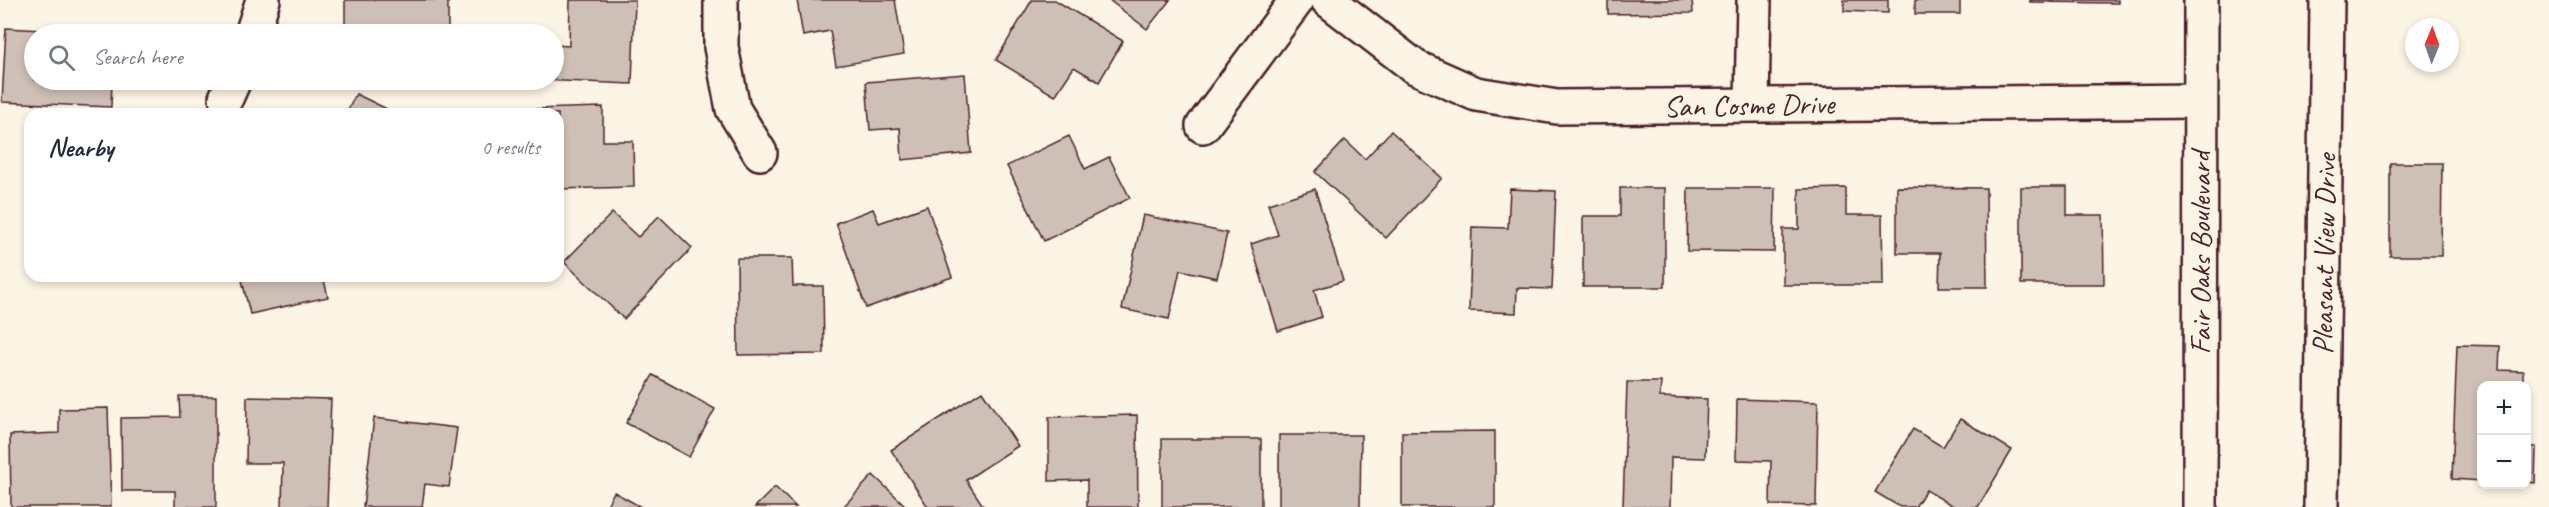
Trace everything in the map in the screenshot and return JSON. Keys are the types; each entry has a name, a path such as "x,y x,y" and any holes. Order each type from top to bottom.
{"street":[{"path":"255,24 263,0"},
{"path":"721,0 721,47 733,109 760,153"},
{"path":"1203,126 1297,0"},
{"name":"San Cosme Drive","path":"1328,0 1415,67 1476,94 1557,107 2200,101"},
{"path":"1752,104 1754,0"},
{"name":"Fair Oaks Boulevard","path":"2200,507 2201,0"},
{"name":"Pleasant View Drive","path":"2321,507 2327,0"}],"building":[{"path":"345,0 448,0 448,24 345,24"},
{"path":"570,0 635,0 632,84 564,81 564,46 569,46"},
{"path":"797,0 895,0 904,54 836,66 830,31 803,36"},
{"path":"1032,0 1055,0 1123,41 1099,82 1074,67 1055,96 996,60"},
{"path":"1109,0 1170,0 1147,29"},
{"path":"1608,0 1692,0 1693,13 1608,14"},
{"path":"1844,0 1888,0 1888,13 1844,11"},
{"path":"1915,0 1960,0 1960,14 1915,14"},
{"path":"2030,0 2118,0 2118,3 2030,2"},
{"path":"6,28 24,29 24,90 112,90 111,107 2,102"},
{"path":"965,74 971,153 902,160 900,128 870,130 866,82"},
{"path":"356,94 385,108 349,108"},
{"path":"603,107 603,141 633,141 634,187 564,189 564,108"},
{"path":"1391,131 1442,178 1386,238 1315,172 1345,140 1365,159"},
{"path":"1069,136 1085,169 1109,157 1130,198 1044,241 1007,166"},
{"path":"2390,163 2442,163 2441,256 2390,256"},
{"path":"1897,187 1986,188 1987,287 1939,287 1940,253 1897,253"},
{"path":"2021,187 2067,187 2067,215 2103,215 2104,284 2021,284"},
{"path":"1620,188 1665,188 1665,287 1583,287 1583,216 1620,216"},
{"path":"1688,188 1775,188 1774,252 1687,251"},
{"path":"1846,188 1846,215 1882,215 1883,285 1783,285 1783,229 1799,229 1799,189"},
{"path":"1315,189 1343,281 1314,290 1322,317 1278,331 1251,244 1278,235 1268,204"},
{"path":"1510,189 1556,191 1552,289 1517,288 1516,313 1469,311 1472,227 1508,228"},
{"path":"927,206 952,277 866,308 836,223 873,209 879,223"},
{"path":"612,213 638,237 659,216 692,248 624,319 564,262"},
{"path":"1143,215 1227,233 1217,278 1180,270 1169,319 1122,309"},
{"path":"737,258 792,258 793,286 823,286 824,354 738,355"},
{"path":"242,282 324,282 328,297 250,314"},
{"path":"2457,345 2500,346 2499,370 2523,371 2523,381 2477,381 2477,481 2452,479"},
{"path":"653,375 715,409 689,457 626,423"},
{"path":"1627,382 1661,382 1660,397 1707,399 1705,458 1671,457 1670,507 1623,507"},
{"path":"982,391 1018,446 966,480 984,507 928,507 891,450"},
{"path":"179,396 216,396 216,507 175,507 175,491 122,491 121,418 180,417"},
{"path":"247,397 331,399 327,507 282,507 283,463 246,463"},
{"path":"1737,399 1818,402 1816,506 1770,505 1771,461 1736,460"},
{"path":"108,408 111,507 11,507 10,435 59,433 59,409"},
{"path":"1137,415 1138,507 1087,507 1087,480 1049,481 1049,417"},
{"path":"374,418 457,428 449,487 425,484 422,507 363,507"},
{"path":"1960,419 2012,450 1978,507 1955,507 1926,490 1915,507 1900,507 1875,492 1913,429 1943,447"},
{"path":"1495,431 1495,507 1402,507 1402,432"},
{"path":"1279,435 1361,435 1360,507 1279,507"},
{"path":"1162,439 1261,439 1261,507 1162,507"},
{"path":"2531,447 2536,447 2535,483 2531,483"},
{"path":"873,475 907,507 843,507"},
{"path":"775,487 796,507 755,507"},
{"path":"614,492 641,507 606,507"}]}
